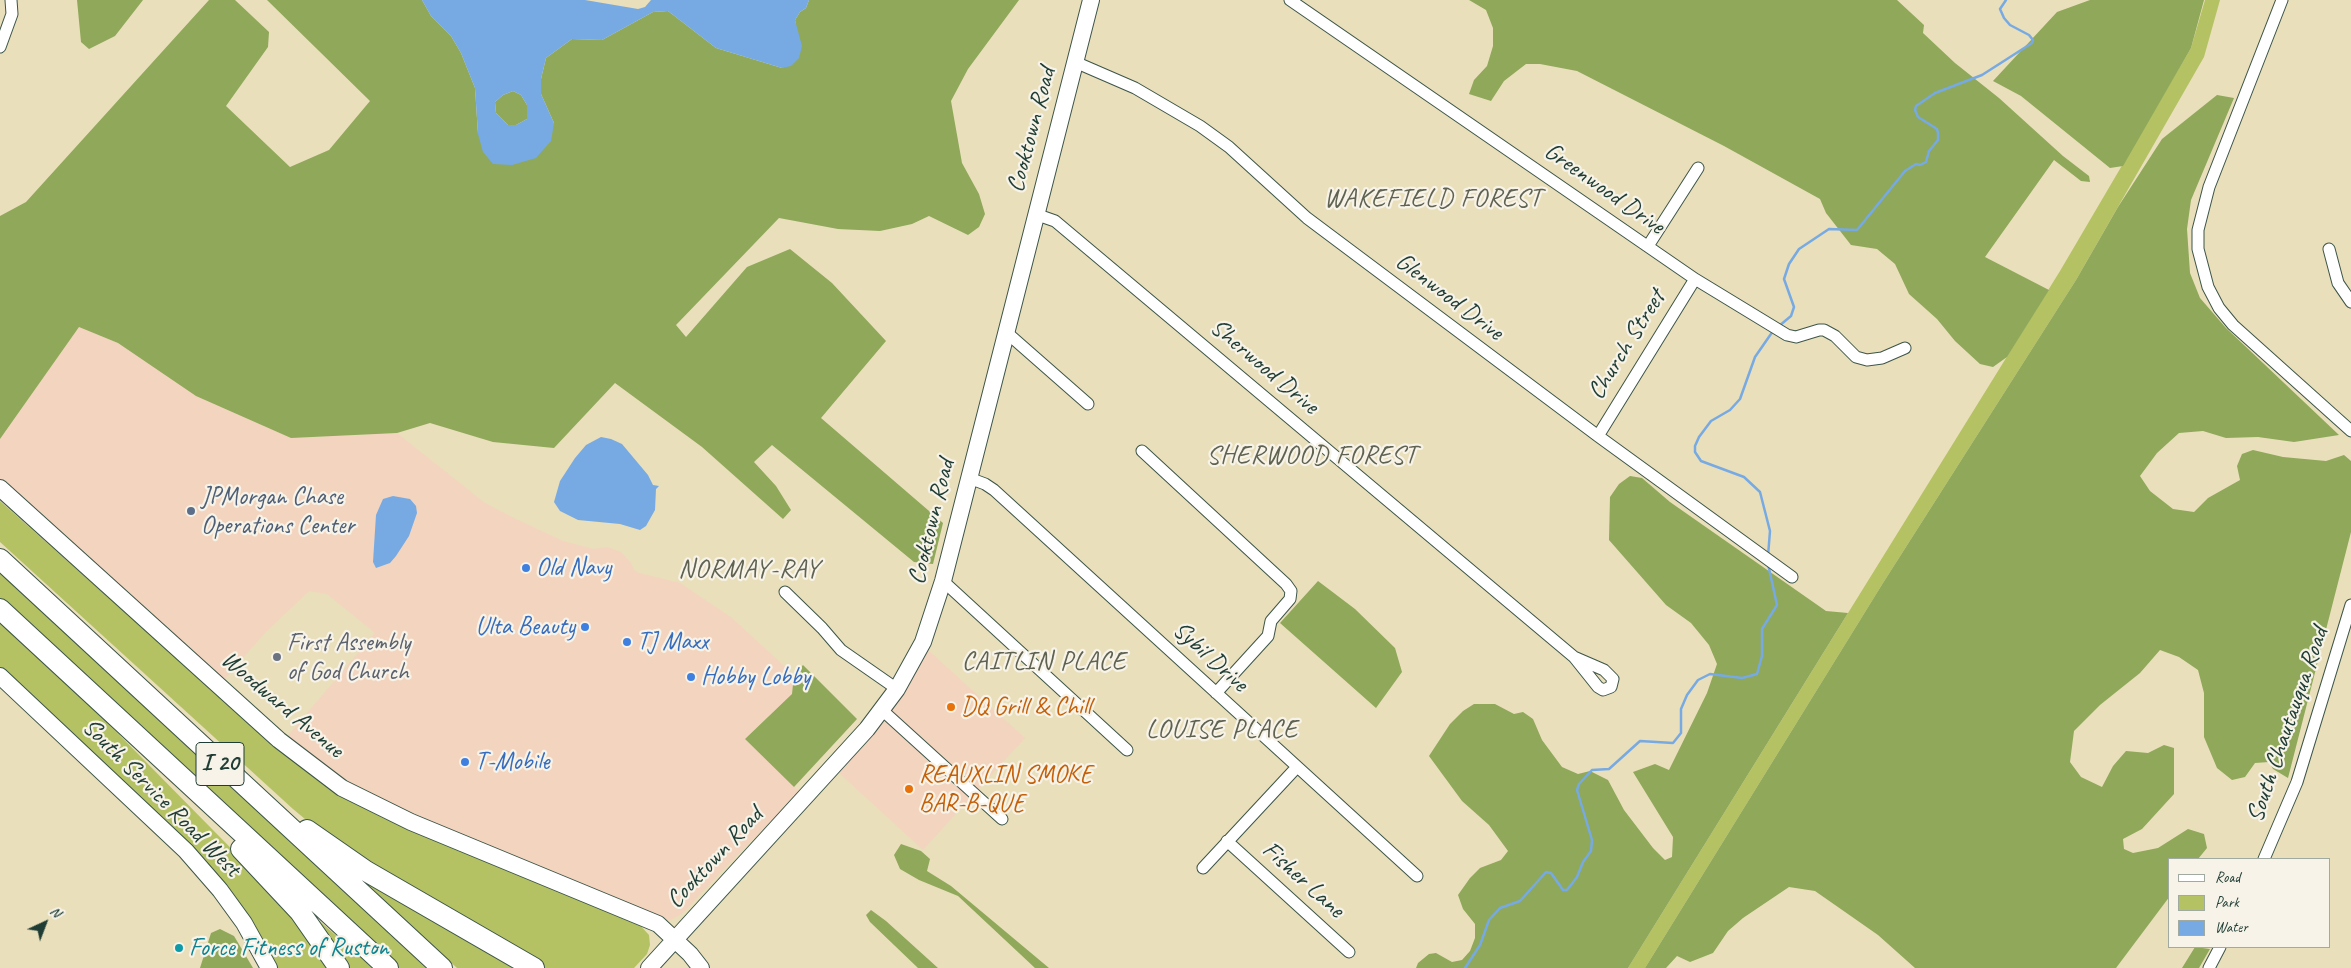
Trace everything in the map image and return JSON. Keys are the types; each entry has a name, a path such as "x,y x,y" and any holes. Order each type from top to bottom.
{"highway":[{"name":"I 20","path":"0,559 442,968"},
{"name":"I 20","path":"0,609 388,968"},
{"path":"168,764 217,825 300,912 339,968"},
{"path":"249,791 366,871 534,968"}],"main road":[{"name":"Cooktown Road","path":"649,968 674,938 851,747 897,689 923,642 943,581 1091,0"},
{"name":"Woodward Avenue","path":"0,488 279,740 342,788 411,822 658,924 674,938 701,968"},
{"name":"South Service Road West","path":"0,676 186,850 220,890 244,923 269,968"}],"street":[{"path":"0,47 12,14 11,0"},
{"name":"Greenwood Drive","path":"1290,0 1695,279 1787,335 1796,337 1824,330 1835,336 1856,357 1867,360 1882,358 1905,348"},
{"path":"2282,0 2209,186 2198,230 2198,249 2208,287 2229,320 2252,343 2351,431"},
{"name":"Glenwood Drive","path":"1075,62 1135,88 1200,126 1229,147 1307,218 1598,436 1792,578"},
{"path":"1648,246 1698,168"},
{"name":"Sherwood Drive","path":"1035,214 1055,221 1574,657"},
{"path":"2330,249 2338,283 2351,302"},
{"name":"Church Street","path":"1598,436 1695,279"},
{"path":"1006,332 1088,404"},
{"path":"1142,451 1286,584 1291,591 1290,599 1271,621 1268,636 1216,693"},
{"name":"Sybil Drive","path":"969,478 985,484 994,490 1417,876"},
{"path":"943,581 1127,750"},
{"path":"785,592 822,628 841,650 897,689"},
{"name":"South Chautauqua Road","path":"2264,858 2297,782 2351,605"},
{"path":"882,710 1002,819"},
{"path":"1203,868 1297,767"},
{"name":"Fisher Lane","path":"1227,841 1349,952"},
{"path":"2209,968 2219,948"}],"shaded area":[{"path":"79,327 118,343 196,396 291,438 397,433 485,503 563,541 594,549 607,547 621,552 631,563 634,570 639,573 680,583 732,618 794,675 792,694 745,739 800,792 683,913 671,920 664,921 361,793 285,739 375,633 327,594 309,591 264,634 222,682 0,484 0,439"},
{"path":"927,649 1025,738 923,850 839,773 874,734 899,701"}],"green space":[{"path":"77,0 143,0 115,36 89,49 81,42"},
{"path":"209,0 235,0 269,32 268,47 226,106 290,167 329,150 370,101 267,0 422,0 431,16 451,36 461,53 475,88 478,134 554,123 541,94 541,79 546,58 572,39 602,40 653,12 668,11 716,48 782,68 797,32 795,20 800,12 806,8 809,0 1019,0 968,69 951,101 962,163 979,194 985,214 979,227 968,235 929,216 912,224 880,231 838,229 779,218 676,325 686,337 747,267 790,249 832,283 886,341 821,418 943,523 933,564 914,562 772,445 754,462 776,486 791,510 783,519 702,447 615,383 554,448 493,442 430,423 397,433 291,438 196,396 118,343 79,327 0,439 0,216 26,202"},
{"path":"1469,0 1897,0 1924,25 1923,33 1955,63 1999,98 2063,156 2089,176 2090,182 2081,181 2054,160 1985,257 2049,290 2007,357 1993,367 1980,364 1955,341 1937,319 1909,294 1895,264 1877,249 1851,245 1826,213 1820,199 1724,146 1577,71 1540,64 1526,64 1504,81 1491,101 1469,94 1474,80 1487,66 1493,46 1493,28 1486,10"},
{"path":"2090,0 2204,0 2191,48 2123,166 2110,168 2021,96 1993,81 2057,12"},
{"path":"2205,0 2220,0 2204,57 2076,280 1883,583 1645,968 1628,968 2060,271 2191,48"},
{"path":"513,91 521,95 527,105 527,119 516,125 508,125 496,113 495,102 503,95"},
{"path":"2217,95 2234,98 2191,200 2187,229 2190,273 2200,298 2226,328 2339,435 2294,442 2258,437 2226,438 2203,431 2179,433 2157,453 2140,476 2150,491 2173,509 2194,512 2208,498 2240,480 2237,466 2242,454 2253,450 2283,457 2326,461 2344,455 2351,461 2351,532 2288,778 2273,769 2269,762 2255,763 2245,777 2232,780 2217,768 2204,737 2204,693 2198,670 2179,657 2160,650 2140,673 2100,705 2074,731 2070,762 2081,777 2102,787 2113,766 2126,751 2148,753 2164,745 2174,748 2174,794 2142,829 2123,839 2124,849 2133,853 2158,848 2188,829 2204,834 2207,848 2199,858 2168,858 2168,899 2116,968 1915,968 1878,935 1815,891 1789,887 1743,918 1728,931 1713,953 1690,962 1677,956 1666,968 1645,968 1883,583 2076,280 2118,207 2162,139"},
{"path":"1630,476 1642,478 1670,502 1826,611 1848,613 1628,968 1416,968 1418,963 1429,954 1436,953 1452,962 1462,960 1470,951 1475,938 1475,924 1463,909 1458,895 1480,868 1501,860 1508,851 1489,825 1462,801 1429,756 1450,724 1463,711 1474,704 1495,704 1514,714 1523,712 1533,719 1542,740 1562,767 1578,774 1590,771 1608,780 1624,810 1653,848 1665,860 1672,857 1673,837 1633,772 1655,764 1669,770 1707,693 1717,664 1709,645 1691,623 1666,605 1609,540 1610,497 1619,484"},
{"path":"0,501 274,745 330,789 383,818 638,923 649,935 650,945 647,954 634,968 545,968 354,854 317,829 0,542"},
{"path":"0,567 434,968 399,968 0,600"},
{"path":"1318,581 1355,609 1395,648 1402,672 1376,708 1280,623"},
{"path":"0,621 78,693 278,896 329,968 275,968 242,913 0,671"},
{"path":"803,665 857,719 794,787 745,739 792,694 794,675"},
{"path":"901,844 921,851 930,859 927,871 951,886 1049,968 1035,968 958,896 919,880 900,869 894,855"},
{"path":"342,862 526,968 457,968"},
{"path":"871,910 886,921 938,968 918,968 870,922 866,915"},
{"path":"308,911 373,968 342,968"},
{"path":"220,929 234,936 253,968 200,968 211,933"},
{"path":"2194,948 2210,949 2199,968 2182,968"}],"water":[{"path":"422,0 585,0 638,9 645,7 651,0 809,0 806,8 800,12 795,20 802,46 799,58 791,66 782,68 716,48 668,11 653,12 602,40 572,39 546,58 541,79 541,94 554,123 551,141 536,158 512,165 493,164 483,152 478,134 475,88 461,53 451,36 431,16","holes":["513,91 521,95 527,105 527,119 516,125 508,125 496,113 495,102 503,95"]},
{"path":"601,437 622,444 648,475 653,485 659,486 656,489 655,510 646,526 640,530 620,524 578,520 560,511 554,502 560,481 575,458 586,445"},
{"path":"393,496 410,499 416,506 417,513 409,536 396,556 390,563 376,568 373,562 376,515 383,499"}],"waterway":[{"path":"1779,326 1791,316 1794,307 1784,279 1789,264 1799,249 1829,229 1857,230 1905,171 1916,164 1920,165 1926,162 1929,151 1938,140 1938,133 1937,129 1918,117 1915,110 1916,106 1935,93 1982,75 2032,43 2033,40 2029,35 2010,25 2004,18 2000,9 2006,0"},
{"path":"1768,556 1770,531 1760,492 1744,477 1701,461 1695,452 1695,446 1711,421 1730,410 1740,399 1755,357 1773,331"},
{"path":"1465,968 1480,945 1489,920 1500,908 1520,901 1546,872 1551,873 1563,890 1567,890 1577,877 1583,862 1591,851 1592,840 1577,790 1579,784 1592,770 1609,769 1640,741 1673,743 1681,733 1681,709 1687,695 1698,680 1710,674 1742,678 1757,674 1762,656 1762,629 1777,605 1768,564"}],"place":[{"name":"JPMorgan Chase Operations Center","path":"191,511"},
{"name":"Old Navy","path":"526,568"},
{"name":"Ulta Beauty","path":"585,627"},
{"name":"TJ Maxx","path":"627,642"},
{"name":"First Assembly of God Church","path":"277,657"},
{"name":"Hobby Lobby","path":"691,677"},
{"name":"DQ Grill & Chill","path":"951,707"},
{"name":"T-Mobile","path":"465,762"},
{"name":"REAUXLIN SMOKE BAR-B-QUE","path":"909,789"},
{"name":"Force Fitness of Ruston","path":"179,948"}],"district":[{"name":"WAKEFIELD FOREST","path":"1433,199"},
{"name":"SHERWOOD FOREST","path":"1312,456"},
{"name":"NORMAY-RAY","path":"749,570"},
{"name":"CAITLIN PLACE","path":"1044,662"},
{"name":"LOUISE PLACE","path":"1222,730"}]}
